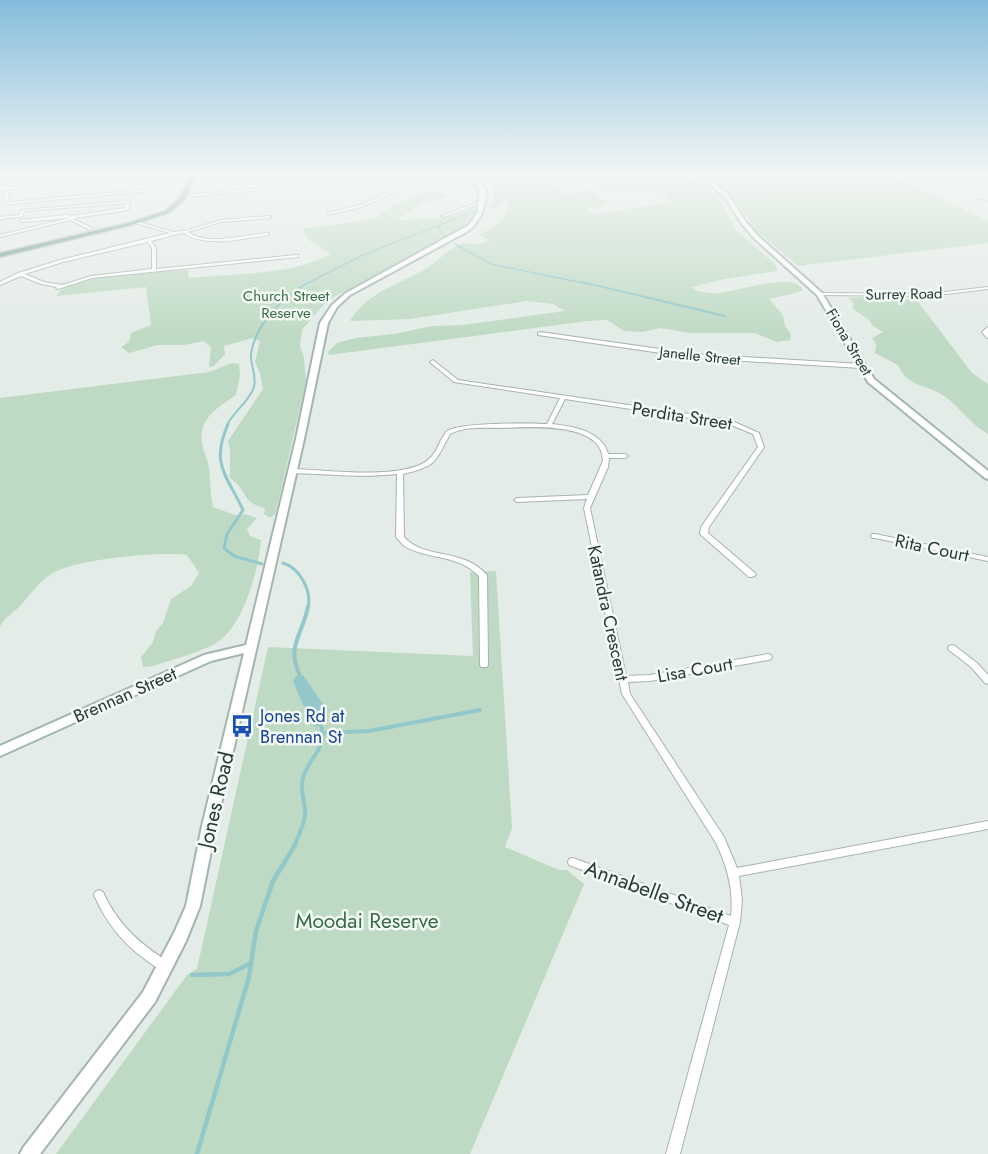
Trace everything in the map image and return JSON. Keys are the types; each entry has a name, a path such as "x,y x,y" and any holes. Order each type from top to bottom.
{"main road":[{"path":"0,256 112,228"}],"street":[{"path":"20,228 20,233"},
{"path":"2,235 38,228"},
{"path":"156,228 174,233"},
{"path":"0,284 20,274 62,261 199,228"},
{"name":"Jones Road","path":"29,1154 149,997 193,906 209,826 318,361 324,323 339,301 360,287 467,228"},
{"name":"Fiona Street","path":"748,228 820,294 861,366 877,386 988,476"},
{"path":"185,232 194,238 208,239 268,234"},
{"path":"2,235 11,240"},
{"path":"149,241 154,248 154,270"},
{"path":"20,274 59,287 91,277 296,256"},
{"name":"Surrey Road","path":"820,294 929,296 988,288"},
{"path":"988,329 985,332 988,336"},
{"name":"Janelle Street","path":"540,334 695,356 861,366"},
{"name":"Perdita Street","path":"433,362 456,381 730,422 756,433 761,447 705,527 704,534 752,575"},
{"path":"549,425 563,397"},
{"path":"292,471 400,472 420,468 437,456 446,435 458,428 549,425 585,434 603,448 606,456 625,456"},
{"name":"Katandra Crescent","path":"606,456 606,464 589,497 588,518 622,680 634,708 720,840 735,873 738,890 735,922 673,1154"},
{"path":"400,472 400,537 403,543 410,548 435,552 472,564 483,575 484,665"},
{"path":"517,500 589,497"},
{"name":"Rita Court","path":"875,536 988,560"},
{"name":"Brennan Street","path":"0,751 208,658 252,647"},
{"path":"952,648 974,665 988,681"},
{"name":"Lisa Court","path":"622,680 650,678 768,657"},
{"path":"735,873 988,825"},
{"name":"Annabelle Street","path":"573,862 735,922"},
{"path":"99,895 107,915 141,952 165,967"}],"green space":[{"name":"Church Street Reserve","path":"460,228 327,301 302,330 300,346 304,358 306,381 279,499 275,514 270,518 264,514 265,508 252,503 230,478 228,441 263,389 255,362 260,341 253,338 224,346 225,354 214,366 209,367 211,347 204,341 184,345 158,345 129,353 121,347 129,342 131,333 151,325 146,287 57,296 64,289 77,283 95,279 138,273 188,270 189,278 262,272 298,266 331,254 309,240 302,229"},
{"path":"735,228 776,265 777,271 724,279 692,287 706,293 715,293 777,282 797,285 803,290 769,299 783,315 785,326 791,334 790,340 777,342 755,333 690,333 660,328 642,332 624,331 607,320 329,355 328,352 337,343 356,338 394,334 433,326 463,325 565,311 553,304 527,301 410,319 350,321 366,302 430,266 453,248 466,243 486,242 489,240 478,235 490,229"},
{"path":"754,228 988,228 988,243 798,266"},
{"path":"849,298 916,299 972,373 988,384 988,434 944,396 912,382 898,365 875,353 876,344 872,338 883,332 852,308 854,304"},
{"path":"232,363 239,364 240,376 236,395 207,419 202,433 211,497 213,507 235,515 245,514 257,518 247,529 250,536 261,540 249,595 228,633 206,648 153,666 143,667 141,657 153,642 156,631 163,623 171,599 191,586 199,573 187,555 175,554 103,559 59,570 42,581 0,626 0,398 209,372"},
{"name":"Moodai Reserve","path":"496,571 512,828 505,847 559,870 567,870 584,884 470,1154 56,1154 187,975 197,969 268,647 473,656 470,572"}],"water":[{"path":"303,675 325,707 326,720 322,725 315,727 310,721 293,681 296,676"}],"waterway":[{"path":"306,284 361,256 432,228"},
{"path":"439,228 445,238"},
{"path":"455,244 491,264 588,284"},
{"path":"227,425 254,387 255,378 251,354 258,332 281,303 309,282"},
{"path":"582,282 725,316"},
{"path":"228,424 220,450 221,460 226,478 243,510 227,534 224,548 234,556 262,564"},
{"path":"283,563 295,570 303,581 308,594 308,608"},
{"path":"301,678 294,658 296,642 308,607"},
{"path":"324,733 369,731 480,710"},
{"path":"294,846 305,815 303,778 321,745 320,723"},
{"path":"197,1154 249,977 256,931 273,881 295,845"},
{"path":"192,975 229,974 249,964"}],"place":[{"name":"Jones Rd at Brennan St","path":"242,726"}]}
